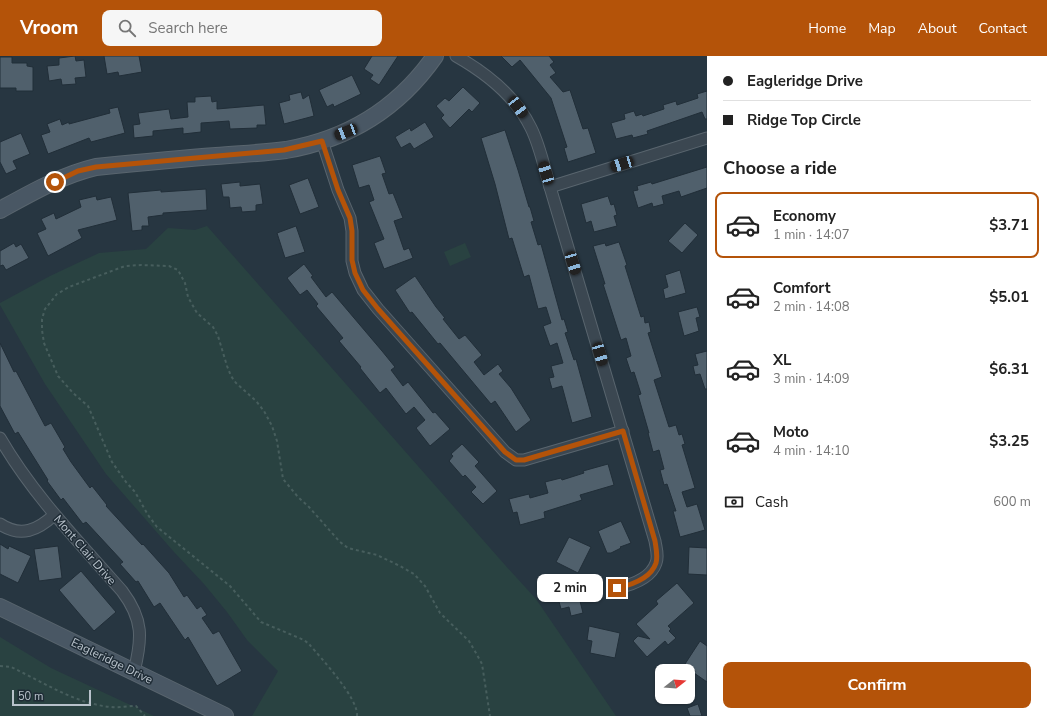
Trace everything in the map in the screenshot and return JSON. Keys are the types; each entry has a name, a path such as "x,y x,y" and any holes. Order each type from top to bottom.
{"main road":[{"path":"0,210 71,174 96,167 284,150 322,141 346,132 366,122 386,109 419,77 435,56"},
{"name":"Eagleridge Drive","path":"0,607 225,716"}],"street":[{"path":"456,56 488,76 512,100 523,114 531,128 550,187 655,541 657,554 656,563 653,568 644,578 626,586 617,588"},
{"path":"550,187 707,138"},
{"path":"322,141 338,190 350,218 352,231 352,260 355,273 363,290 505,452 516,460 524,460 623,431"},
{"name":"Mont Clair Drive","path":"0,438 20,471 54,515 122,592 133,607 140,631 140,643 134,672"},
{"path":"0,524 18,531 33,530 45,524 54,515"}],"path":[{"path":"357,716 357,708 350,696 309,644 304,640 261,622 230,586 156,527 148,516 135,492 112,462 88,406 73,393 58,376 53,365 44,343 42,319 45,309 57,294 69,287 125,266 169,266 178,270 186,283 188,296 197,313 213,327 218,336 231,376 236,383 256,401 272,426 277,441 283,479 340,542 348,548 377,555 400,566 414,574 425,586 440,612 469,641 482,664 490,716"},
{"path":"0,666 11,667 69,695 93,703 112,707 136,706 145,716"}],"green space":[{"path":"207,226 536,599 616,716 252,716 278,671 247,640 204,584 106,474 45,384 0,305 0,303 50,276 99,253 146,249 168,228 195,230"},
{"path":"465,243 471,257 450,266 444,252"},
{"path":"0,637 51,668 154,716 0,716"}],"building":[{"path":"75,56 76,61 84,60 86,77 75,78 76,84 62,85 61,79 49,81 47,66 59,65 59,58"},
{"path":"104,56 139,56 142,72 119,76 118,72 107,74"},
{"path":"372,56 398,56 379,85 370,79 373,75 364,69"},
{"path":"501,56 549,56 554,62 550,65 556,73 550,77 563,92 570,90 583,129 588,128 596,153 568,162 564,148 567,147 551,98 520,60 512,67"},
{"path":"0,57 12,57 12,63 27,63 27,66 33,67 33,91 16,91 16,88 0,88"},
{"path":"352,75 361,94 334,107 333,104 327,107 319,90"},
{"path":"463,87 480,103 472,112 469,109 450,128 441,118 444,115 436,106 445,98 449,101"},
{"path":"707,91 707,119 705,119 702,112 647,131 648,134 633,138 632,135 616,139 611,123 625,119 624,114 634,111 636,116 642,114 643,116 664,109 663,105 676,101 677,105 698,98 697,94"},
{"path":"301,92 303,99 309,95 314,116 284,124 279,103 290,100 289,95"},
{"path":"211,96 212,102 217,101 217,109 264,105 266,125 257,125 257,128 230,129 229,121 201,123 201,132 183,134 183,128 153,131 153,136 134,138 133,125 140,124 138,113 169,109 171,119 188,117 187,102 195,102 195,97"},
{"path":"118,107 125,133 91,142 89,138 48,154 41,135 50,132 47,124 60,119 62,125 69,122 69,124 110,113 109,109"},
{"path":"425,122 434,137 414,149 410,143 401,148 395,137 410,128 411,131"},
{"path":"505,130 534,221 531,222 538,245 541,244 562,320 564,319 568,332 565,333 574,360 576,359 592,417 572,423 562,386 552,389 549,378 554,377 551,366 563,363 557,343 550,346 543,326 551,323 546,307 538,309 529,275 524,277 512,238 509,239 495,184 481,138"},
{"path":"21,133 30,154 13,161 17,169 6,174 0,162 0,142"},
{"path":"380,156 386,173 382,174 389,194 393,193 403,218 394,221 404,250 409,248 413,258 384,269 374,243 384,239 369,202 374,200 369,185 359,188 352,165"},
{"path":"707,167 707,188 681,197 679,191 662,196 664,204 653,207 652,203 638,208 633,191 638,190 637,186 651,182 652,184"},
{"path":"308,178 319,207 300,214 289,185"},
{"path":"240,182 240,186 260,184 263,204 256,205 256,211 242,212 241,207 230,208 229,197 223,197 221,184"},
{"path":"206,189 207,210 163,213 163,215 148,217 149,226 142,226 142,230 132,231 128,193 161,190 161,192"},
{"path":"96,196 97,200 111,197 117,220 78,230 82,238 48,256 37,233 46,229 41,219 54,213 56,219 81,207 79,200"},
{"path":"608,196 611,205 614,204 617,215 614,216 617,226 594,232 591,221 586,223 581,204"},
{"path":"685,223 698,235 682,253 668,241"},
{"path":"296,226 305,252 285,258 277,233"},
{"path":"619,242 627,265 625,266 641,317 644,316 645,323 649,322 651,332 648,333 662,377 654,380 669,427 676,425 679,435 682,434 685,444 682,445 695,488 682,492 687,507 697,504 705,530 680,537 673,511 676,511 667,484 664,485 660,470 664,469 659,450 653,452 638,395 641,394 634,372 631,373 626,358 631,356 626,338 621,340 603,284 605,284 593,246 605,243 606,246"},
{"path":"14,243 16,247 21,244 29,258 6,270 3,265 0,266 0,251"},
{"path":"304,264 313,276 311,277 326,297 332,292 395,367 391,370 403,386 408,382 433,413 435,412 450,429 430,446 416,428 425,420 414,407 406,414 386,388 380,393 339,341 343,338 316,306 318,304 307,290 300,295 287,278"},
{"path":"680,270 686,293 665,299 663,289 668,287 665,275"},
{"path":"415,276 445,318 443,319 459,339 465,335 482,355 474,362 484,375 498,364 503,371 499,374 511,388 531,420 516,432 495,401 491,404 440,343 438,344 412,312 410,313 395,290"},
{"path":"697,307 700,317 696,318 699,331 684,336 678,312"},
{"path":"0,343 14,372 16,371 45,426 51,423 65,447 63,449 90,488 92,486 107,505 106,506 169,573 184,597 187,595 197,609 201,606 207,615 202,618 213,634 219,631 242,671 217,686 188,637 185,640 160,603 154,607 138,581 136,582 120,564 123,562 86,522 83,524 63,498 61,500 47,481 48,480 18,432 15,434 0,406"},
{"path":"707,351 707,389 705,389 700,374 695,375 693,366 698,365 695,354"},
{"path":"462,444 479,462 475,466 497,491 483,504 471,492 476,487 465,475 463,477 449,461 453,456 451,454"},
{"path":"608,464 614,485 580,495 582,500 544,512 545,518 520,525 517,512 513,513 509,499 529,494 530,498 548,493 545,482 561,478 562,480 584,473 583,471"},
{"path":"621,521 631,543 620,547 621,548 611,553 607,553 598,531"},
{"path":"569,537 591,547 578,573 556,562"},
{"path":"0,544 8,549 9,546 31,556 18,583 0,574"},
{"path":"58,546 62,578 39,581 34,549"},
{"path":"689,547 707,548 707,575 688,574"},
{"path":"81,571 116,612 94,631 59,590"},
{"path":"575,581 583,613 571,616 569,607 561,609 555,587"},
{"path":"677,583 694,603 668,626 671,629 669,631 676,638 668,645 665,641 647,657 633,641 638,636 650,639 636,624 658,604 656,601"},
{"path":"589,626 620,633 615,658 590,653 592,641 587,640"},
{"path":"700,641 707,646 707,682 695,674 695,664 685,664"},
{"path":"698,704 702,716 690,716 687,708"}],"route":[{"path":"55,182 78,171 96,167 284,150 322,141 338,190 350,218 352,231 352,260 355,273 363,290 368,298 508,455 516,460 524,460 623,431 655,541 657,554 656,563 644,578 626,586 617,588"}]}
